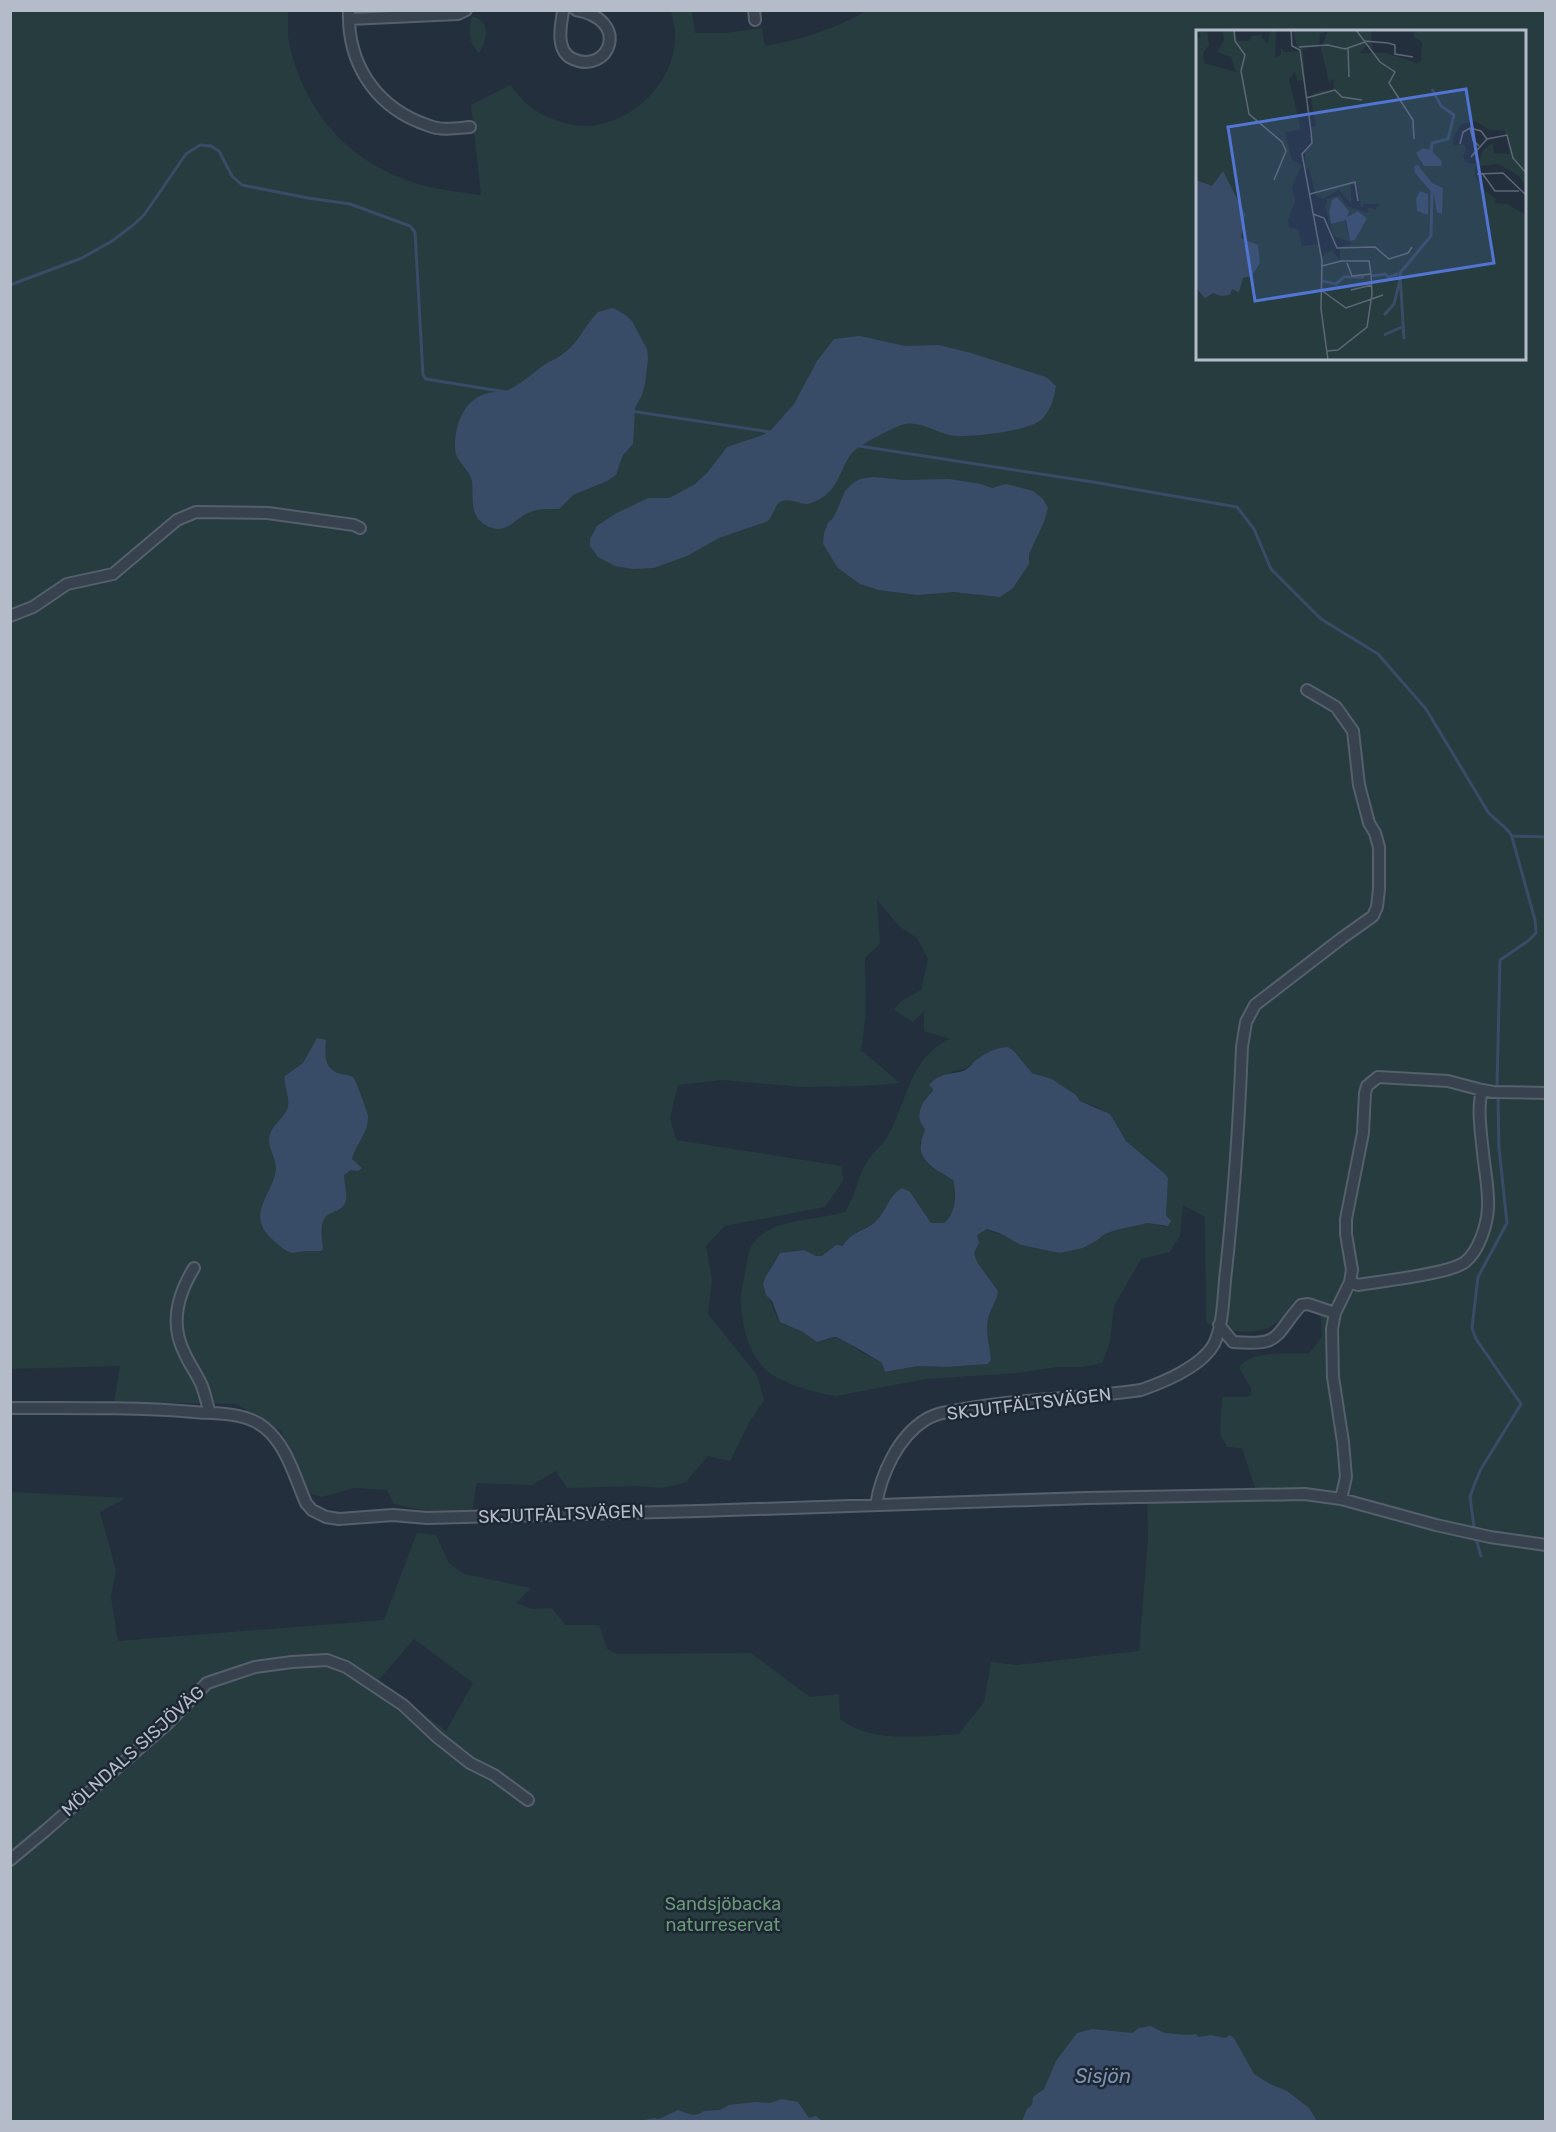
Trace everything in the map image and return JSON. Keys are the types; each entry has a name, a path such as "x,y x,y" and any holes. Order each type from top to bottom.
{"street":[{"path":"466,10 458,14 349,15 352,45 360,70 374,91 400,114 436,128 470,128"},
{"path":"565,11 560,31 564,51 568,57 576,60 586,63 594,62 602,57 609,47 608,29 595,15 576,10"},
{"path":"10,616 33,607 67,584 113,574 177,520 196,512 268,513 354,525 360,528"},
{"name":"SKJUTFÄLTSVÄGEN","path":"10,1408 157,1409 233,1415 264,1427 283,1450 306,1503 312,1510 326,1517 498,1516 876,1505 878,1493 897,1449 908,1435 926,1419 984,1405 1141,1390 1158,1384 1201,1359 1213,1346 1219,1325 1233,1205 1243,1033 1250,1012 1273,990 1374,916 1377,907 1379,847 1375,832 1369,823 1359,785 1353,731 1336,706 1307,690"},
{"path":"1341,1499 1346,1477 1333,1377 1332,1329 1335,1312 1350,1282 1352,1270 1346,1219 1363,1133 1367,1086 1378,1077 1448,1081 1482,1090 1545,1093"},
{"path":"1350,1282 1358,1285 1447,1271 1465,1263 1470,1256 1483,1232 1488,1208 1481,1128 1480,1096 1482,1090"},
{"path":"194,1268 184,1284 177,1306 177,1332 183,1351 202,1385 210,1413"},
{"path":"1219,1325 1233,1342 1268,1342 1276,1338 1301,1305 1308,1304 1335,1312"},
{"path":"876,1505 1288,1494 1341,1499 1436,1525 1545,1545"},
{"name":"MÖLNDALS SISJÖVÄG","path":"10,1860 167,1724 207,1683 255,1667 327,1660 346,1666 403,1705 470,1764 494,1775 528,1800"}],"green space":[{"name":"Sandsjöbacka naturreservat","path":"869,10 1545,11 1545,2121 11,2121 10,1492 126,1498 100,1512 116,1570 111,1597 118,1641 384,1620 417,1533 436,1535 449,1563 464,1574 531,1588 516,1603 532,1609 552,1608 565,1625 599,1625 607,1649 617,1654 751,1653 810,1697 839,1694 840,1719 853,1727 897,1737 959,1734 984,1702 991,1662 1017,1665 1139,1651 1148,1539 1147,1491 1256,1491 1242,1448 1227,1447 1220,1434 1222,1397 1251,1395 1251,1388 1239,1368 1244,1362 1251,1358 1271,1354 1309,1353 1322,1337 1320,1309 1293,1302 1281,1319 1261,1330 1234,1331 1206,1323 1205,1217 1183,1205 1180,1236 1170,1252 1141,1259 1114,1306 1110,1342 1102,1363 1017,1373 926,1379 836,1396 788,1383 764,1368 750,1345 741,1309 742,1288 748,1254 752,1246 761,1235 780,1225 845,1212 864,1168 885,1140 894,1123 918,1068 936,1047 950,1039 924,1031 924,1011 913,1022 894,1010 900,1002 921,990 928,959 917,938 899,926 877,900 880,944 865,958 866,1013 861,1050 900,1083 802,1087 722,1080 678,1085 670,1118 676,1140 842,1166 843,1181 825,1207 725,1226 706,1246 712,1280 708,1314 757,1375 764,1400 749,1423 730,1461 708,1456 685,1483 661,1488 636,1486 567,1488 556,1471 532,1485 477,1483 471,1515 431,1512 394,1504 387,1490 354,1488 322,1497 308,1493 281,1431 237,1404 114,1402 120,1366 11,1369 11,11 288,11 289,43 308,95 320,115 352,150 394,175 418,184 481,195 471,105 510,85 529,106 550,118 581,126 606,123 637,107 661,82 674,50 675,30 671,11 692,11 695,33 725,33 762,28 765,46 794,40 830,28","holes":["1008,1047 1032,1073 1052,1079 1076,1095 1080,1101 1100,1108 1126,1141 1164,1173 1166,1215 1170,1219 1164,1227 1148,1223 1116,1230 1083,1248 1060,1253 1029,1246 986,1229 977,1235 979,1243 974,1253 977,1262 998,1291 987,1324 991,1360 988,1364 948,1367 918,1366 886,1372 882,1363 840,1338 821,1342 800,1329 781,1322 766,1294 766,1276 776,1258 786,1252 804,1250 822,1257 843,1246 845,1241 879,1218 893,1195 918,1204 931,1223 944,1223 948,1219 954,1203 953,1180 924,1160 920,1144 925,1129 919,1111 922,1109 925,1098 953,1071 968,1067 991,1051","414,1639 473,1683 446,1731 379,1680"]},
{"path":"472,16 483,22 486,32 479,53 470,36"}],"water":[{"path":"613,308 632,321 647,349 648,359 645,384 635,408 633,444 623,455 616,475 573,495 559,509 532,511 507,527 497,529 484,524 479,520 474,509 471,477 455,452 455,438 462,413 480,396 508,390 567,351 598,312"},
{"path":"860,336 905,346 939,345 1046,377 1056,386 1052,404 1048,412 1036,423 998,433 957,436 911,423 901,425 854,451 831,489 825,496 812,503 780,502 768,521 719,538 687,556 654,568 633,569 615,566 598,557 590,546 590,539 597,526 615,514 648,498 669,498 677,494 695,484 707,473 727,447 771,430 794,404 817,361 834,339"},
{"path":"873,477 904,480 949,479 992,488 1006,484 1033,491 1043,499 1048,508 1029,554 1029,564 1013,588 1000,597 954,592 917,595 879,590 860,584 838,568 823,544 824,533 845,491 860,479"},
{"path":"317,1038 326,1040 326,1060 331,1069 354,1078 368,1116 368,1122 352,1159 362,1168 358,1171 351,1170 344,1175 345,1203 340,1209 326,1216 324,1220 322,1225 323,1249 292,1253 284,1249 265,1231 260,1213 276,1169 270,1147 270,1134 288,1107 285,1076 303,1063"},
{"path":"1008,1047 1032,1073 1052,1079 1076,1095 1080,1101 1110,1114 1126,1141 1164,1173 1168,1178 1166,1215 1171,1221 1168,1226 1148,1223 1116,1230 1083,1248 1060,1253 1021,1245 987,1229 977,1235 979,1243 974,1253 977,1262 998,1291 987,1324 991,1360 988,1364 948,1367 918,1366 885,1372 882,1363 839,1338 833,1337 817,1342 803,1332 780,1322 763,1284 780,1253 804,1250 816,1256 822,1256 836,1245 843,1246 853,1235 874,1223 893,1196 902,1188 910,1192 931,1223 944,1223 948,1219 954,1203 953,1180 931,1166 923,1156 921,1142 925,1129 920,1120 920,1110 932,1092 933,1089 929,1085 937,1078 964,1070 986,1054 998,1048"},
{"name":"Sisjön","path":"1150,2026 1165,2033 1196,2034 1199,2037 1211,2035 1225,2038 1230,2035 1234,2038 1254,2074 1287,2091 1309,2108 1317,2121 1022,2121 1027,2109 1032,2105 1033,2097 1044,2089 1056,2061 1077,2033 1092,2029 1132,2033 1139,2028"},
{"path":"782,2099 798,2102 809,2118 816,2116 822,2121 641,2121 659,2119 678,2110 692,2115 704,2111 720,2110 729,2105 770,2103"}],"waterway":[{"path":"10,285 82,258 112,241 144,215 186,154 200,145 211,146 219,151 232,176 242,185 350,204 410,226 415,232 423,375 426,379 506,392"},
{"path":"631,411 770,432"},
{"path":"859,446 1237,507 1254,529 1271,569 1321,619 1378,654 1426,709 1488,812 1512,836 1546,837"},
{"path":"1497,1086 1500,960 1536,933 1535,920 1512,837"},
{"path":"1474,1527 1470,1497 1475,1483 1481,1469 1521,1404 1476,1339 1472,1328 1478,1277 1507,1223 1499,1148 1498,1098"},
{"path":"1476,1539 1481,1556"}]}
